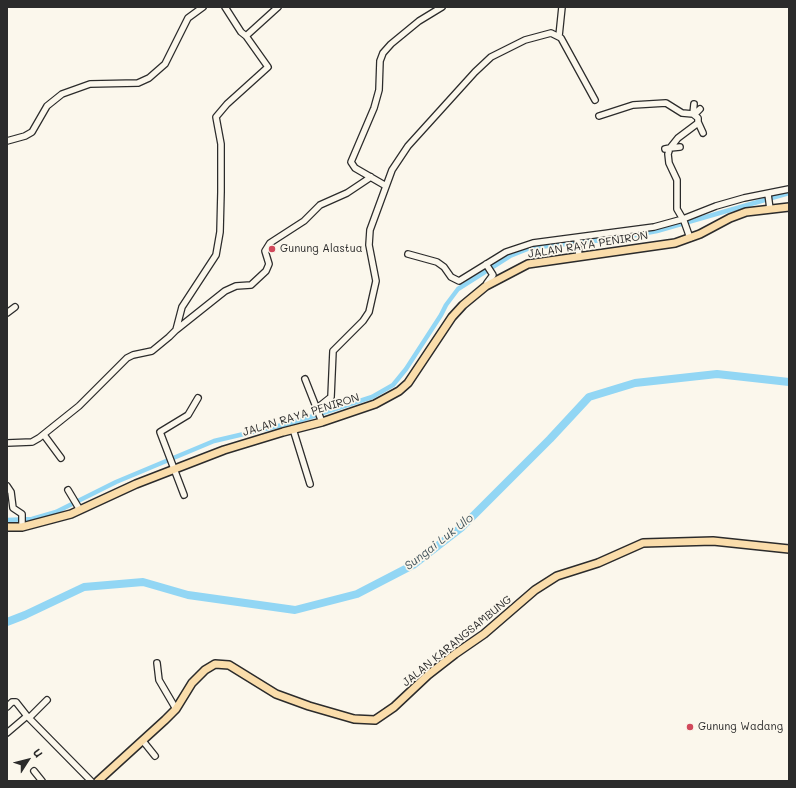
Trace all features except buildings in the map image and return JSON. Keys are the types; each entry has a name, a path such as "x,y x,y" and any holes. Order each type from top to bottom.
{"main road":[{"name":"JALAN RAYA PENIRON","path":"7,527 22,521 42,523 77,505 173,465 293,429 319,414 375,404 399,391 408,383 459,309 486,286 528,264 579,253 674,243 690,238 730,218 746,212 770,207 789,207"},
{"name":"JALAN KARANGSAMBUNG","path":"98,781 144,741 176,710 192,683 205,670 220,663 235,668 276,694 309,706 354,719 375,720 394,707 428,675 484,634 535,590 557,576 598,563 643,543 713,540 789,549"}],"street":[{"path":"7,141 25,136 32,132 48,104 62,94 90,84 138,83 149,78 165,64 188,18 203,7"},
{"path":"176,330 182,307 217,252 220,232 221,144 216,117 227,104 268,68 267,64 246,36 242,34 225,7"},
{"path":"246,36 278,7"},
{"path":"386,186 354,167 351,160 374,108 379,90 381,57 391,44 419,21 442,7"},
{"path":"562,7 559,36 595,100"},
{"path":"319,414 331,397 333,351 363,321 369,312 376,281 369,245 370,230 392,170 408,146 475,72 489,59 525,40 547,33 559,36"},
{"path":"599,116 633,105 666,103 682,113 694,114 698,118 698,122 703,133"},
{"path":"694,104 694,114"},
{"path":"694,114 700,109"},
{"path":"690,238 686,230 684,220 677,209 678,180 669,163 668,148 698,122"},
{"path":"668,148 680,147"},
{"path":"7,443 32,442 44,435 79,406 127,358 153,350 225,291 236,286 251,285 266,271 269,264 265,252 270,243 304,221 320,205 347,193 371,177"},
{"path":"408,254 437,262 456,281 463,280 506,252 533,243 578,239 654,227 684,220 716,206 744,198 768,196 789,189"},
{"path":"768,196 770,207"},
{"path":"578,239 579,253"},
{"path":"486,286 493,274 487,265"},
{"path":"7,313 15,306"},
{"path":"305,379 319,414"},
{"path":"184,495 160,431 188,415 198,398"},
{"path":"293,429 310,484"},
{"path":"44,435 61,458"},
{"path":"7,486 11,492 13,508 22,521"},
{"path":"68,490 77,505"},
{"path":"157,663 159,680 176,710"},
{"path":"7,733 47,700"},
{"path":"7,707 12,702 16,702 28,717 91,781"},
{"path":"144,741 155,756"},
{"path":"34,771 42,781"}],"waterway":[{"path":"7,520 32,519 56,512 116,482 214,441 295,422 372,397 393,385 406,369 446,305 458,289 510,256 530,248 620,238 657,231 789,193"},
{"name":"Sungai Luk Ulo","path":"7,622 84,587 143,582 188,595 295,610 357,594 413,565 462,527 550,439 589,397 635,383 717,374 789,382"}],"place":[{"name":"Gunung Alastua","path":"272,249"},
{"name":"Gunung Wadang","path":"690,727"}]}
